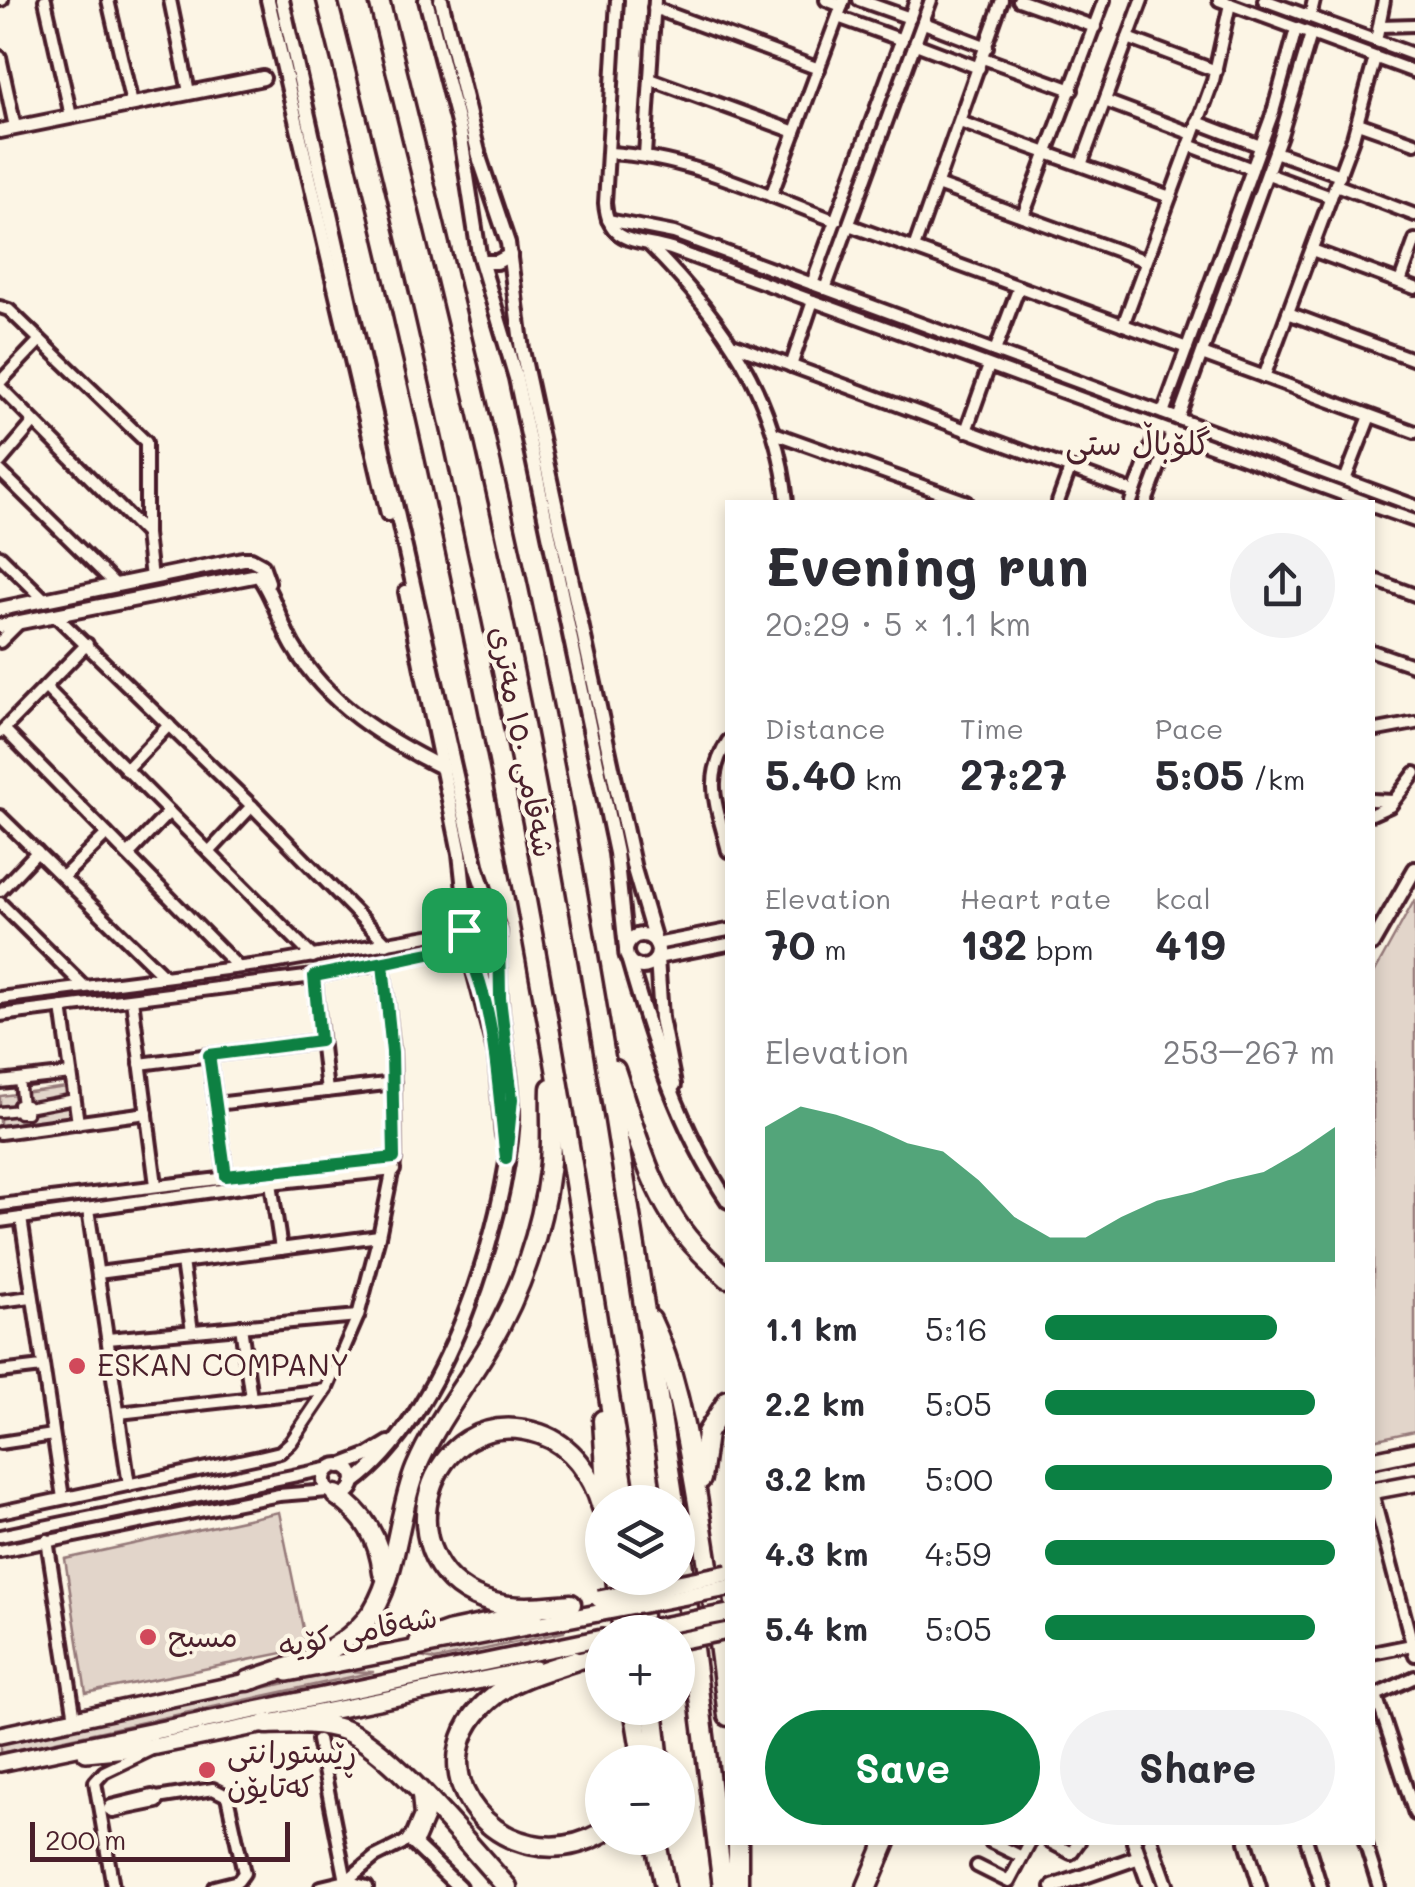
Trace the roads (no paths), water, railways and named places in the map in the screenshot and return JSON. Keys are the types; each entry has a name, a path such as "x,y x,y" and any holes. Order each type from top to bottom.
{"highway":[{"name":"شەقامی ١٥٠ مەتری","path":"326,0 450,518 551,1037 623,1485"},
{"name":"شەقامی ١٥٠ مەتری","path":"378,0 480,414 536,677 600,1026 671,1485"},
{"path":"600,1026 647,1162 668,1208 692,1242 725,1275"},
{"path":"248,1681 332,1651 368,1618 384,1590 398,1522 416,1466 492,1341 538,1228 550,1168 551,1037"},
{"path":"644,1307 668,1357 700,1514 725,1691"},
{"path":"596,1314 604,1485"},
{"path":"700,1514 704,1443 711,1423 725,1404"},
{"path":"594,1485 576,1458 562,1446 528,1430 509,1429 472,1438 448,1457 430,1488 426,1533 433,1553 450,1580 472,1594 496,1604 523,1607 599,1606 725,1574"},
{"path":"1375,1459 1415,1452"},
{"path":"1375,1490 1415,1483"},
{"path":"332,1493 360,1514 372,1531 382,1560 384,1590"},
{"name":"شەقامی کۆیە","path":"0,1734 599,1606 725,1588"},
{"path":"686,1595 722,1887"},
{"path":"395,1652 449,1630 571,1604"},
{"path":"695,1620 725,1615"},
{"path":"695,1638 725,1633"},
{"name":"شەقامی کۆیە","path":"0,1763 585,1642"},
{"path":"32,1756 157,1746 585,1659"},
{"path":"574,1661 512,1684 486,1703 461,1746 460,1785 469,1809 486,1831 523,1852 566,1852 585,1842"},
{"path":"266,1724 321,1724 354,1734 374,1747 507,1887"},
{"path":"412,1838 424,1816 422,1795"},
{"path":"412,1838 452,1827"},
{"path":"738,1845 738,1887"},
{"path":"867,1887 885,1845"},
{"path":"659,1855 666,1887"},
{"path":"670,1855 674,1887"}],"street":[{"path":"46,0 71,116"},
{"path":"108,0 132,104"},
{"path":"170,0 189,92"},
{"path":"268,0 401,566 443,768 463,868 465,939 496,1055 506,1158"},
{"path":"0,1551 291,1492 349,1491 386,1455 438,1372 477,1284 492,1238 512,1099 502,1025 499,932 477,869 282,0"},
{"path":"426,0 460,132 476,238 511,356 552,549 616,853 628,955 661,1070 703,1162 725,1196"},
{"path":"440,0 480,160 510,255 522,350 634,869 656,951 663,1032 675,1098"},
{"path":"618,0 605,203 608,220 620,237 646,242 814,301 1336,498"},
{"path":"826,0 902,40"},
{"path":"859,0 910,18"},
{"path":"812,284 916,0"},
{"path":"825,289 931,0"},
{"path":"914,248 1002,0"},
{"path":"1018,0 1094,27"},
{"path":"1023,216 1104,0"},
{"path":"1082,166 1142,0"},
{"path":"1264,0 1297,6 1310,17 1415,55"},
{"path":"1310,17 1314,0"},
{"path":"1376,41 1384,0"},
{"path":"1123,325 1216,71 1225,2 1415,72"},
{"path":"645,155 655,4 819,69"},
{"path":"771,196 842,8"},
{"path":"924,23 983,58"},
{"path":"1380,26 1415,25"},
{"path":"1163,413 1278,96 1296,29"},
{"path":"1178,419 1268,174 1311,34"},
{"path":"1128,38 1216,71"},
{"path":"916,44 983,58 1072,90"},
{"path":"0,58 15,127"},
{"path":"1264,376 1358,123 1375,58"},
{"path":"0,131 263,78"},
{"path":"650,79 795,132"},
{"path":"1104,102 1193,134 1260,146"},
{"path":"960,122 1170,197"},
{"path":"1358,123 1415,143"},
{"path":"1193,134 1252,168"},
{"path":"1275,152 1415,216"},
{"path":"609,153 677,162 836,221"},
{"path":"1268,174 1332,197"},
{"path":"937,185 1146,262"},
{"path":"608,220 660,228 1415,506"},
{"path":"849,225 1187,348"},
{"path":"476,238 492,229 505,232"},
{"path":"1400,282 1415,240"},
{"path":"646,242 702,303 735,346 754,380 774,433 787,500"},
{"path":"1312,250 1415,288"},
{"path":"482,262 497,262 510,255"},
{"path":"995,351 1019,287"},
{"path":"790,366 814,301"},
{"path":"0,308 9,310 146,442 150,578"},
{"path":"1288,314 1412,358 1415,343"},
{"path":"921,341 926,326"},
{"path":"40,340 0,384 146,534"},
{"path":"735,346 1070,469 1133,498 1158,428"},
{"path":"1202,354 1415,432"},
{"path":"966,431 990,366"},
{"path":"1346,480 1370,416"},
{"path":"0,462 34,422"},
{"path":"774,433 957,500"},
{"path":"1150,500 1172,433"},
{"path":"1059,500 1070,469"},
{"path":"0,471 116,585"},
{"path":"920,500 925,487"},
{"path":"1375,507 1415,521"},
{"path":"0,556 45,600"},
{"path":"0,609 243,559 258,561 265,569 280,623"},
{"path":"243,559 246,577"},
{"path":"0,626 254,574 262,580 280,623 313,676 342,706 377,732 443,768"},
{"path":"1375,581 1415,595"},
{"path":"56,616 252,806 387,944"},
{"path":"0,642 20,623"},
{"path":"87,644 2,731 238,967"},
{"path":"1375,652 1415,666"},
{"path":"45,686 313,957"},
{"path":"1375,730 1415,722"},
{"path":"1375,723 1388,728"},
{"path":"126,770 169,725"},
{"path":"725,747 712,771 725,838"},
{"path":"712,771 725,775"},
{"path":"1375,813 1386,810 1415,772"},
{"path":"1375,800 1394,801"},
{"path":"209,852 252,806"},
{"path":"128,855 169,812"},
{"path":"0,816 164,976"},
{"path":"63,877 107,834"},
{"path":"0,891 37,852"},
{"path":"1375,939 1415,870"},
{"path":"0,902 85,987"},
{"path":"0,1016 383,964 465,939 474,919 494,922"},
{"path":"656,951 725,931"},
{"path":"0,987 5,997 313,957 445,933 465,939 484,953 498,943"},
{"path":"639,936 649,937 656,951 650,965 642,967 628,955 630,940 639,936"},
{"path":"656,951 725,944"},
{"path":"0,1512 280,1452 326,1390 358,1316 394,1164 394,1083 383,964"},
{"path":"314,976 327,1092"},
{"path":"132,998 156,1185"},
{"path":"62,1007 78,1123"},
{"path":"140,1064 320,1041"},
{"path":"209,1055 226,1176"},
{"path":"0,1082 71,1074"},
{"path":"19,1080 25,1130"},
{"path":"216,1104 394,1083"},
{"path":"0,1112 75,1099"},
{"path":"0,1134 147,1114"},
{"path":"0,1205 226,1176 394,1164"},
{"path":"0,1221 394,1164"},
{"path":"271,1183 281,1249"},
{"path":"88,1209 130,1485"},
{"path":"21,1218 62,1498"},
{"path":"98,1273 379,1236"},
{"path":"182,1262 192,1331"},
{"path":"0,1301 31,1297"},
{"path":"108,1339 358,1316"},
{"path":"241,1326 250,1398"},
{"path":"0,1372 42,1366"},
{"path":"119,1413 326,1390"},
{"path":"0,1536 336,1466 378,1450 402,1431"},
{"path":"0,1444 53,1436"},
{"path":"336,1466 352,1474 353,1483"},
{"path":"332,1493 324,1480 336,1466"},
{"path":"1375,1502 1413,1645 1375,1652"},
{"path":"47,1540 74,1719"},
{"path":"1375,1696 1415,1677"},
{"path":"1375,1699 1415,1814"},
{"path":"318,1740 346,1881"},
{"path":"114,1887 95,1782 104,1772 157,1746"},
{"path":"157,1798 213,1789 227,1796 244,1873 238,1881 214,1887"},
{"path":"321,1887 346,1881 375,1857 412,1838 459,1887"},
{"path":"997,1845 1022,1857"},
{"path":"977,1866 1009,1882 1028,1845"},
{"path":"1056,1845 1071,1853 1077,1845"},
{"path":"1153,1845 1167,1887"},
{"path":"1247,1845 1260,1887"},
{"path":"1308,1845 1321,1887"},
{"path":"1366,1845 1379,1887"},
{"path":"1053,1887 1072,1884 1137,1850 1150,1887"},
{"path":"346,1881 367,1887"}],"place":[{"name":"ESKAN COMPANY","path":"77,1366"},
{"name":"مسبح","path":"148,1637"},
{"name":"ڕێستورانتی کەتایۆن","path":"207,1770"}],"district":[{"name":"گلۆباڵ ستی","path":"1138,444"}]}
